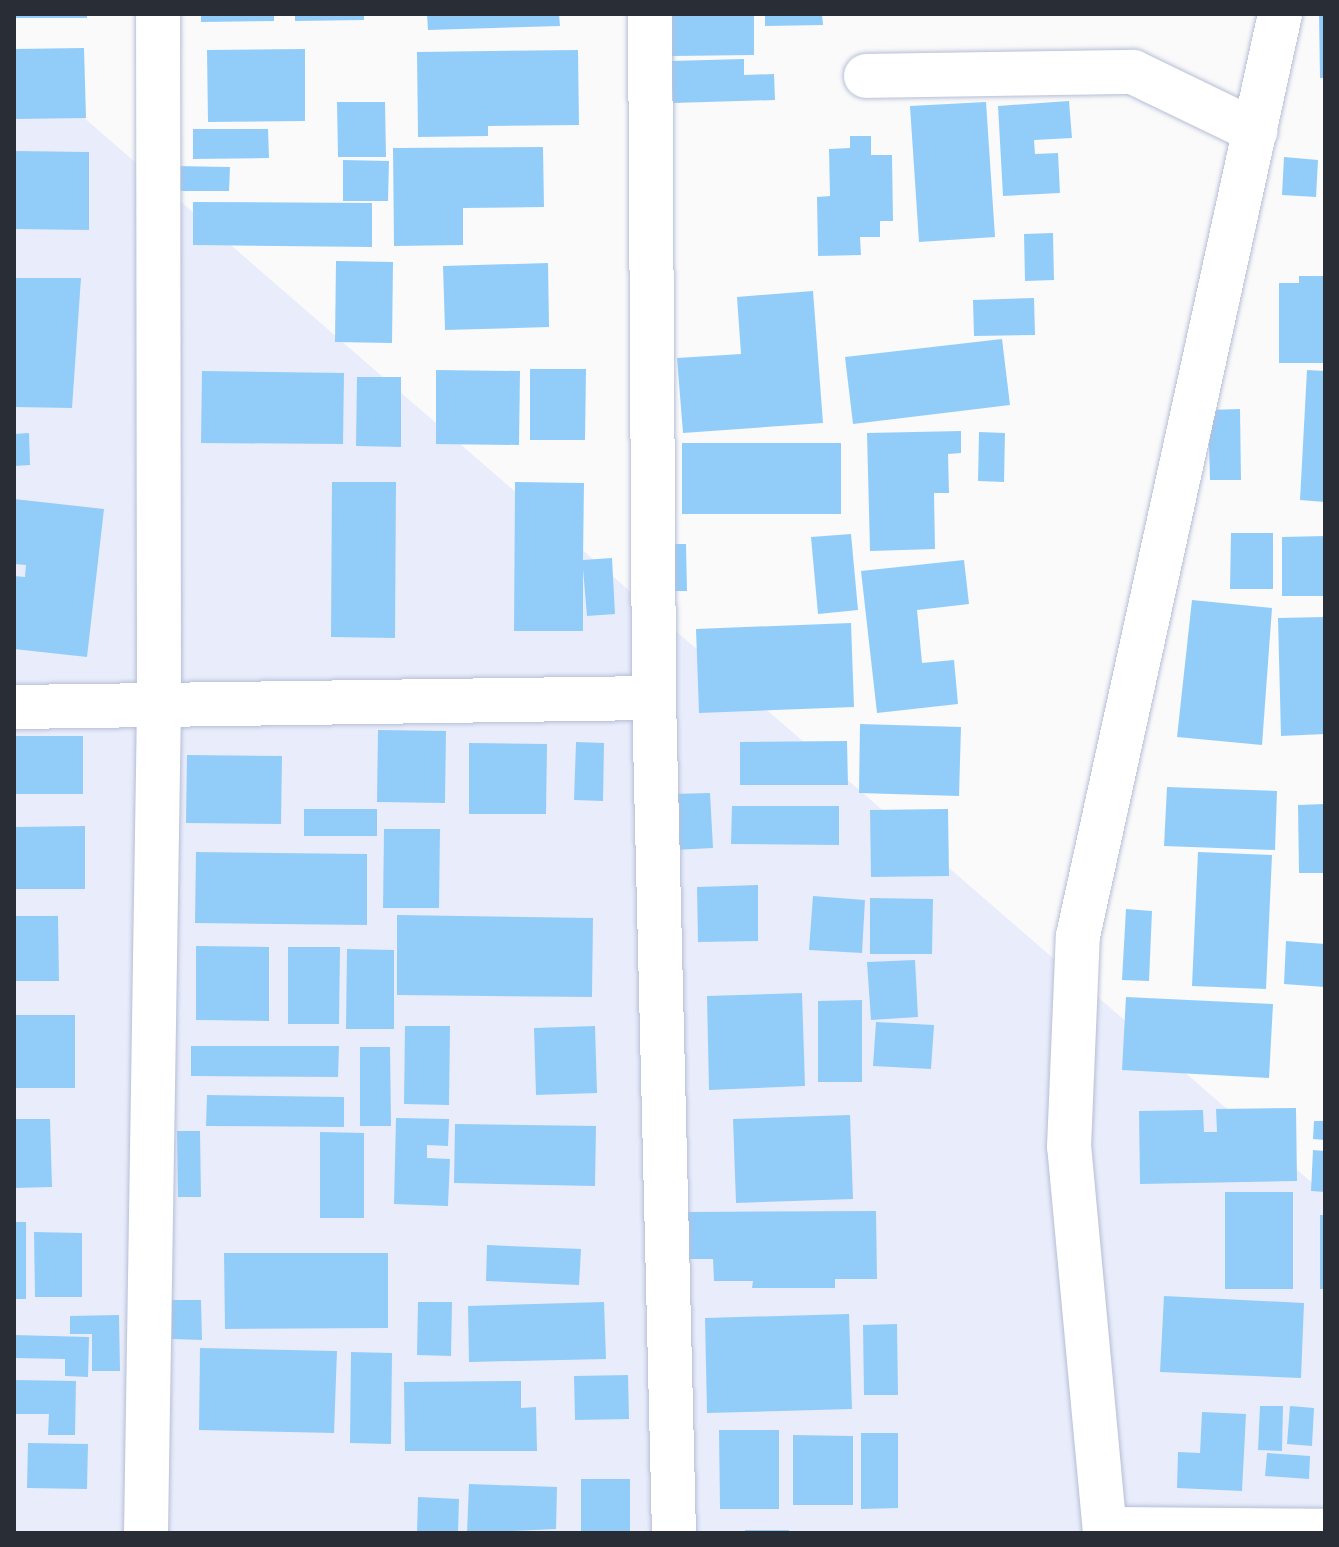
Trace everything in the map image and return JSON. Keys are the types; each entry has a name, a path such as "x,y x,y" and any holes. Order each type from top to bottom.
{"street":[{"path":"146,1533 159,701 158,14"},
{"path":"650,14 654,698 674,1533"},
{"path":"1280,14 1078,936 1069,1147 1105,1531 1325,1531"},
{"path":"866,76 1133,72 1255,131"},
{"path":"14,707 159,701 654,698"}],"shaded area":[{"path":"14,57 1325,1194 1325,1533 14,1533"}],"building":[{"path":"14,14 87,14 87,18 14,18"},
{"path":"201,14 274,14 274,21 201,22"},
{"path":"295,14 364,14 364,20 295,21"},
{"path":"427,14 559,14 560,26 428,30"},
{"path":"672,14 754,14 754,55 672,56"},
{"path":"765,14 822,14 823,25 765,26"},
{"path":"1319,14 1325,14 1325,78 1320,78"},
{"path":"84,48 86,118 14,119 14,49"},
{"path":"305,49 305,121 208,122 207,50"},
{"path":"578,50 579,125 488,126 488,136 418,137 417,52"},
{"path":"744,59 744,75 774,74 775,100 673,103 671,61"},
{"path":"1069,101 1072,138 1034,140 1035,154 1058,153 1060,193 1003,196 998,106"},
{"path":"337,102 385,102 386,157 338,157"},
{"path":"986,102 995,237 919,242 910,106"},
{"path":"193,129 268,129 269,158 193,159"},
{"path":"850,136 871,136 871,155 892,155 893,221 880,221 880,237 860,237 861,255 818,256 817,197 830,196 829,149 850,148"},
{"path":"543,147 544,207 463,208 463,245 394,246 393,148"},
{"path":"14,151 89,152 89,230 14,229"},
{"path":"1284,157 1318,160 1316,197 1282,195"},
{"path":"343,160 389,161 388,201 343,201"},
{"path":"173,166 230,167 229,191 173,191"},
{"path":"193,202 372,203 372,247 193,245"},
{"path":"1053,233 1054,280 1025,281 1024,234"},
{"path":"336,261 393,262 392,343 335,342"},
{"path":"548,263 549,327 445,330 443,266"},
{"path":"1299,276 1325,276 1325,363 1279,363 1279,283 1299,283"},
{"path":"14,278 81,278 72,408 14,407"},
{"path":"813,291 823,423 683,433 677,358 741,354 737,297"},
{"path":"1034,298 1035,335 974,336 973,300"},
{"path":"1002,339 1010,405 853,424 845,357"},
{"path":"530,369 586,369 585,440 530,440"},
{"path":"436,370 520,371 519,445 436,444"},
{"path":"1307,370 1325,371 1325,502 1300,500"},
{"path":"202,371 344,373 343,444 201,443"},
{"path":"357,377 401,377 401,447 356,446"},
{"path":"1240,409 1241,480 1210,480 1208,410"},
{"path":"961,431 961,453 948,454 949,493 934,493 935,549 870,551 867,433"},
{"path":"979,432 1005,433 1004,482 978,481"},
{"path":"29,433 30,465 14,466 14,434"},
{"path":"682,443 841,443 841,514 682,514"},
{"path":"332,482 396,482 395,638 331,637"},
{"path":"515,482 584,483 583,560 612,558 615,614 587,616 583,569 583,631 514,631"},
{"path":"14,499 104,509 87,657 14,649 14,576 25,577 26,565 14,564"},
{"path":"1231,533 1273,533 1273,589 1230,589"},
{"path":"851,534 858,610 818,614 811,537"},
{"path":"1325,536 1325,596 1282,596 1282,537"},
{"path":"670,544 686,544 687,591 671,591"},
{"path":"964,560 969,604 917,610 922,663 954,660 958,704 877,713 861,571"},
{"path":"1192,600 1272,608 1262,745 1177,737"},
{"path":"1325,617 1325,734 1281,736 1278,618"},
{"path":"851,623 854,707 699,713 696,629"},
{"path":"860,724 961,727 959,796 859,793"},
{"path":"378,730 446,731 445,803 377,802"},
{"path":"14,736 83,736 83,794 14,794"},
{"path":"847,741 848,785 740,785 740,742"},
{"path":"576,742 604,743 603,801 574,800"},
{"path":"469,743 547,744 546,814 469,814"},
{"path":"187,755 282,756 281,824 186,823"},
{"path":"1167,787 1277,791 1275,850 1164,846"},
{"path":"710,793 713,848 674,850 671,794"},
{"path":"1325,804 1325,873 1299,873 1298,805"},
{"path":"732,806 839,806 839,845 731,844"},
{"path":"304,809 377,809 377,836 304,836"},
{"path":"948,809 949,876 871,877 870,810"},
{"path":"85,826 85,889 14,889 14,827"},
{"path":"384,829 440,829 439,908 383,908"},
{"path":"196,852 367,854 367,925 195,923"},
{"path":"1198,852 1272,855 1266,989 1192,986"},
{"path":"758,885 758,941 698,942 697,887"},
{"path":"813,896 865,900 862,953 809,950"},
{"path":"870,898 933,899 932,954 870,954"},
{"path":"1126,909 1152,911 1149,981 1122,980"},
{"path":"397,915 593,918 592,997 397,995"},
{"path":"14,916 58,916 59,981 14,981"},
{"path":"1286,941 1325,944 1325,987 1284,984"},
{"path":"196,946 269,947 269,1021 196,1020"},
{"path":"288,947 340,947 339,1024 288,1024"},
{"path":"347,949 394,950 394,1029 346,1029"},
{"path":"915,960 918,1017 871,1020 867,962"},
{"path":"802,993 805,1086 709,1090 707,996"},
{"path":"1126,997 1273,1004 1269,1078 1122,1070"},
{"path":"862,1000 862,1082 818,1082 818,1001"},
{"path":"14,1015 75,1015 75,1088 14,1088"},
{"path":"876,1022 934,1025 931,1069 873,1066"},
{"path":"405,1026 450,1026 449,1105 404,1104"},
{"path":"595,1026 597,1093 536,1095 534,1028"},
{"path":"191,1046 339,1046 338,1077 191,1076"},
{"path":"360,1047 390,1047 391,1126 360,1126"},
{"path":"207,1095 344,1097 344,1127 206,1126"},
{"path":"1296,1108 1297,1181 1140,1184 1139,1111 1203,1110 1204,1132 1217,1132 1216,1109"},
{"path":"850,1115 853,1199 736,1203 733,1119"},
{"path":"396,1118 449,1119 448,1146 427,1145 427,1158 450,1159 448,1206 394,1204"},
{"path":"14,1119 50,1119 52,1187 14,1188"},
{"path":"1314,1121 1325,1121 1325,1140 1313,1139"},
{"path":"455,1124 596,1126 595,1186 454,1183"},
{"path":"177,1131 200,1131 201,1197 178,1197"},
{"path":"320,1132 364,1133 364,1218 320,1218"},
{"path":"1313,1150 1325,1151 1325,1192 1311,1191"},
{"path":"1225,1192 1293,1192 1293,1289 1225,1289"},
{"path":"876,1211 877,1279 835,1279 835,1288 752,1288 753,1281 714,1281 713,1259 686,1259 686,1212"},
{"path":"1320,1215 1325,1215 1325,1289 1320,1289"},
{"path":"14,1222 26,1222 26,1299 14,1299"},
{"path":"34,1232 82,1233 82,1297 35,1297"},
{"path":"487,1245 581,1249 579,1285 486,1281"},
{"path":"224,1253 388,1253 388,1328 225,1329"},
{"path":"1164,1296 1304,1303 1301,1378 1160,1372"},
{"path":"172,1300 201,1300 202,1340 172,1339"},
{"path":"418,1302 452,1302 451,1356 417,1355"},
{"path":"604,1302 606,1359 469,1362 468,1306"},
{"path":"849,1314 852,1409 707,1413 705,1318"},
{"path":"119,1315 120,1371 92,1371 92,1334 70,1334 70,1316"},
{"path":"897,1324 898,1395 864,1395 863,1325"},
{"path":"14,1335 89,1337 88,1377 65,1376 65,1359 14,1358"},
{"path":"200,1348 337,1351 334,1433 199,1430"},
{"path":"351,1352 392,1353 391,1444 350,1443"},
{"path":"628,1375 629,1419 575,1420 574,1376"},
{"path":"14,1380 76,1381 75,1435 48,1435 49,1414 14,1414"},
{"path":"521,1381 521,1408 536,1407 537,1451 405,1451 404,1382"},
{"path":"1260,1406 1283,1406 1282,1451 1258,1450"},
{"path":"1290,1406 1314,1408 1312,1446 1287,1444"},
{"path":"1202,1412 1246,1414 1242,1491 1177,1488 1178,1452 1200,1453"},
{"path":"719,1430 779,1430 779,1509 720,1509"},
{"path":"861,1433 898,1433 898,1508 861,1509"},
{"path":"793,1435 853,1436 853,1505 793,1505"},
{"path":"28,1443 88,1444 87,1489 27,1488"},
{"path":"1267,1453 1310,1456 1309,1479 1265,1476"},
{"path":"581,1479 630,1479 630,1533 581,1533"},
{"path":"469,1484 557,1487 556,1529 467,1533"},
{"path":"418,1497 459,1499 458,1533 417,1533"},
{"path":"745,1530 789,1530 789,1533 745,1533"}]}
